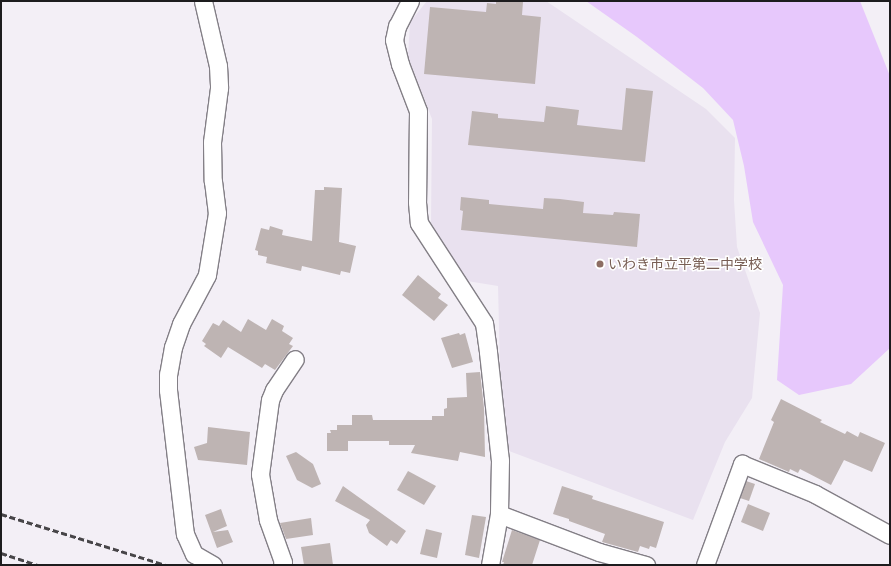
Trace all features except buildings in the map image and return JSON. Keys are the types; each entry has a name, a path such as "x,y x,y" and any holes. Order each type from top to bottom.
{"street":[{"path":"203,1 218,66 219,88 212,142 213,181 217,213 207,275 182,324 173,347 168,374 168,390 185,534 194,554 213,565"},
{"path":"410,1 397,26 394,40 400,64 418,111 416,202 419,223 484,323 500,460 499,514 490,565"},
{"path":"282,565 283,562 268,520 260,474 270,400 274,390 294,359"},
{"path":"705,565 742,464 816,494 890,535"},
{"path":"499,514 599,552 646,565"}],"shaded area":[{"name":"いわき市立平第二中学校","path":"427,1 546,1 706,109 735,138 734,200 737,247 760,313 752,398 725,442 693,520 509,451 500,367 498,286 467,281 431,223 432,119 408,57 410,22"},
{"path":"586,1 860,1 890,76 890,348 851,384 799,395 777,380 783,285 753,222 744,166 733,120 703,88 637,37"}],"railway":[{"path":"1,514 166,565"},
{"path":"1,553 38,565"}],"place":[{"name":"いわき市立平第二中学校","path":"600,264"}]}
